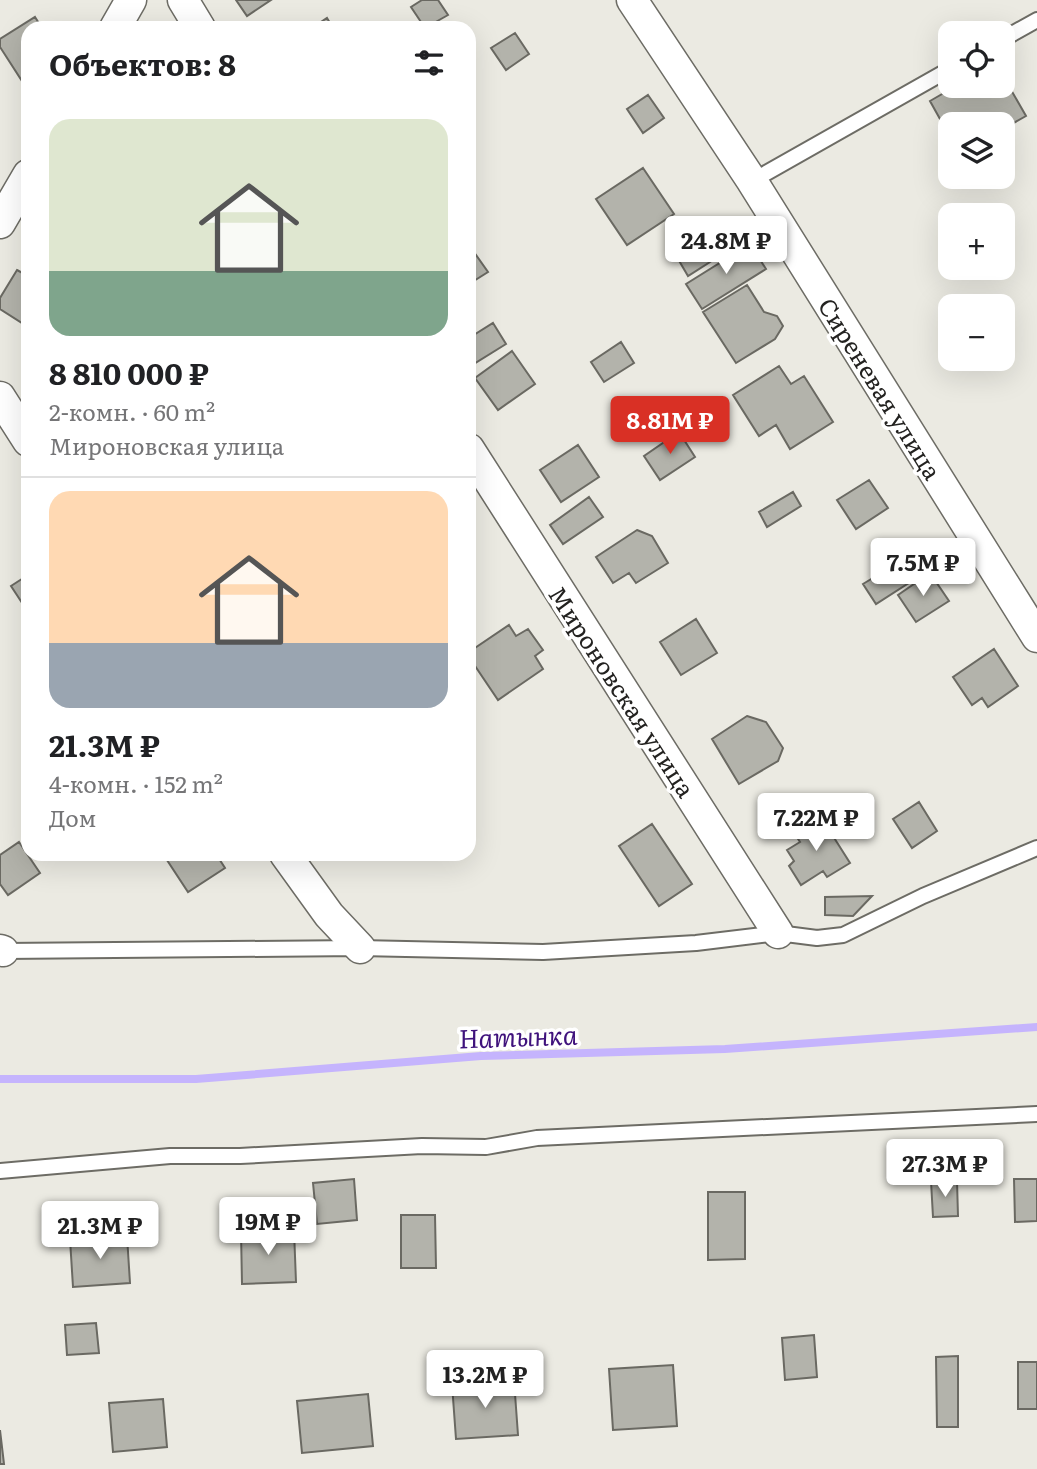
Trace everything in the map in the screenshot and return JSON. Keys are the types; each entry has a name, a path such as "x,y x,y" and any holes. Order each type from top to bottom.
{"street":[{"path":"119,21 131,0"},
{"path":"183,0 196,21"},
{"name":"Сиреневая улица","path":"632,0 752,181 1037,637"},
{"path":"0,223 21,187"},
{"path":"0,397 21,430"},
{"name":"Мироновская улица","path":"476,460 778,933"},
{"path":"290,861 329,915 360,948"}],"lane":[{"path":"1015,32 1037,20"},
{"path":"752,181 938,76"},
{"path":"2,951 360,948 543,952 696,943 778,933 817,938 843,935 923,896 1037,848"},
{"path":"0,1171 170,1156 240,1156 422,1146 486,1147 537,1138 1037,1114"}],"building":[{"path":"236,0 271,0 247,16"},
{"path":"422,0 438,0 448,15 437,21 420,21 411,7"},
{"path":"21,26 21,79 0,47 0,39"},
{"path":"515,33 529,54 506,70 491,48"},
{"path":"648,95 664,118 643,133 627,109"},
{"path":"938,96 1015,97 1026,116 1015,122 1015,112 938,112 938,115 930,101"},
{"path":"643,168 674,214 627,245 596,199"},
{"path":"704,227 721,255 688,276 671,247"},
{"path":"750,244 766,269 702,309 686,284"},
{"path":"476,255 488,272 476,280"},
{"path":"17,270 21,272 21,322 0,309 0,298"},
{"path":"747,285 764,312 777,316 783,326 775,339 736,363 703,312"},
{"path":"493,323 506,344 476,363 476,334"},
{"path":"621,342 634,363 604,382 591,362"},
{"path":"512,351 535,384 498,410 476,377"},
{"path":"779,366 791,384 804,376 833,422 790,449 776,425 759,436 733,395"},
{"path":"679,432 695,457 660,480 644,456"},
{"path":"578,445 599,477 561,502 540,470"},
{"path":"869,480 888,508 856,529 837,500"},
{"path":"793,492 801,506 767,527 759,512"},
{"path":"589,497 603,517 563,544 550,525"},
{"path":"637,530 652,536 668,563 636,583 629,573 613,583 596,557"},
{"path":"917,551 929,570 876,604 863,584"},
{"path":"930,573 949,601 916,622 898,595"},
{"path":"21,580 21,601 11,586"},
{"path":"696,619 717,653 681,675 660,642"},
{"path":"509,625 516,636 528,629 543,650 535,656 543,669 498,700 476,667 476,647"},
{"path":"994,649 1018,686 988,707 982,698 972,705 953,677"},
{"path":"747,716 766,722 783,748 778,761 739,784 712,739"},
{"path":"919,802 937,831 912,848 893,819"},
{"path":"810,821 816,831 826,825 850,863 827,877 823,871 801,885 789,866 794,861 787,850 800,842 793,831"},
{"path":"652,824 692,884 659,906 619,846"},
{"path":"19,842 21,861 32,861 40,873 8,895 0,884 0,855"},
{"path":"168,861 220,861 225,868 188,892"},
{"path":"872,896 853,916 825,915 825,897"},
{"path":"354,1179 357,1220 317,1224 313,1183"},
{"path":"1014,1179 1037,1179 1037,1221 1015,1222"},
{"path":"931,1181 957,1181 958,1216 933,1217"},
{"path":"708,1192 745,1192 745,1259 708,1260"},
{"path":"401,1215 435,1215 436,1268 401,1268"},
{"path":"294,1230 296,1282 242,1284 241,1232"},
{"path":"127,1236 130,1283 73,1287 70,1239"},
{"path":"96,1323 99,1353 67,1355 65,1325"},
{"path":"814,1335 817,1377 785,1380 782,1338"},
{"path":"958,1356 958,1427 937,1427 936,1357"},
{"path":"1018,1362 1037,1362 1037,1409 1018,1409"},
{"path":"673,1365 677,1426 613,1430 609,1369"},
{"path":"514,1380 518,1435 456,1439 452,1384"},
{"path":"368,1394 373,1446 302,1453 297,1401"},
{"path":"163,1399 167,1447 113,1452 109,1403"},
{"path":"0,1430 4,1464 0,1464"}],"waterway":[{"name":"Натынка","path":"0,1079 196,1079 481,1056 725,1049 1037,1027"}]}
